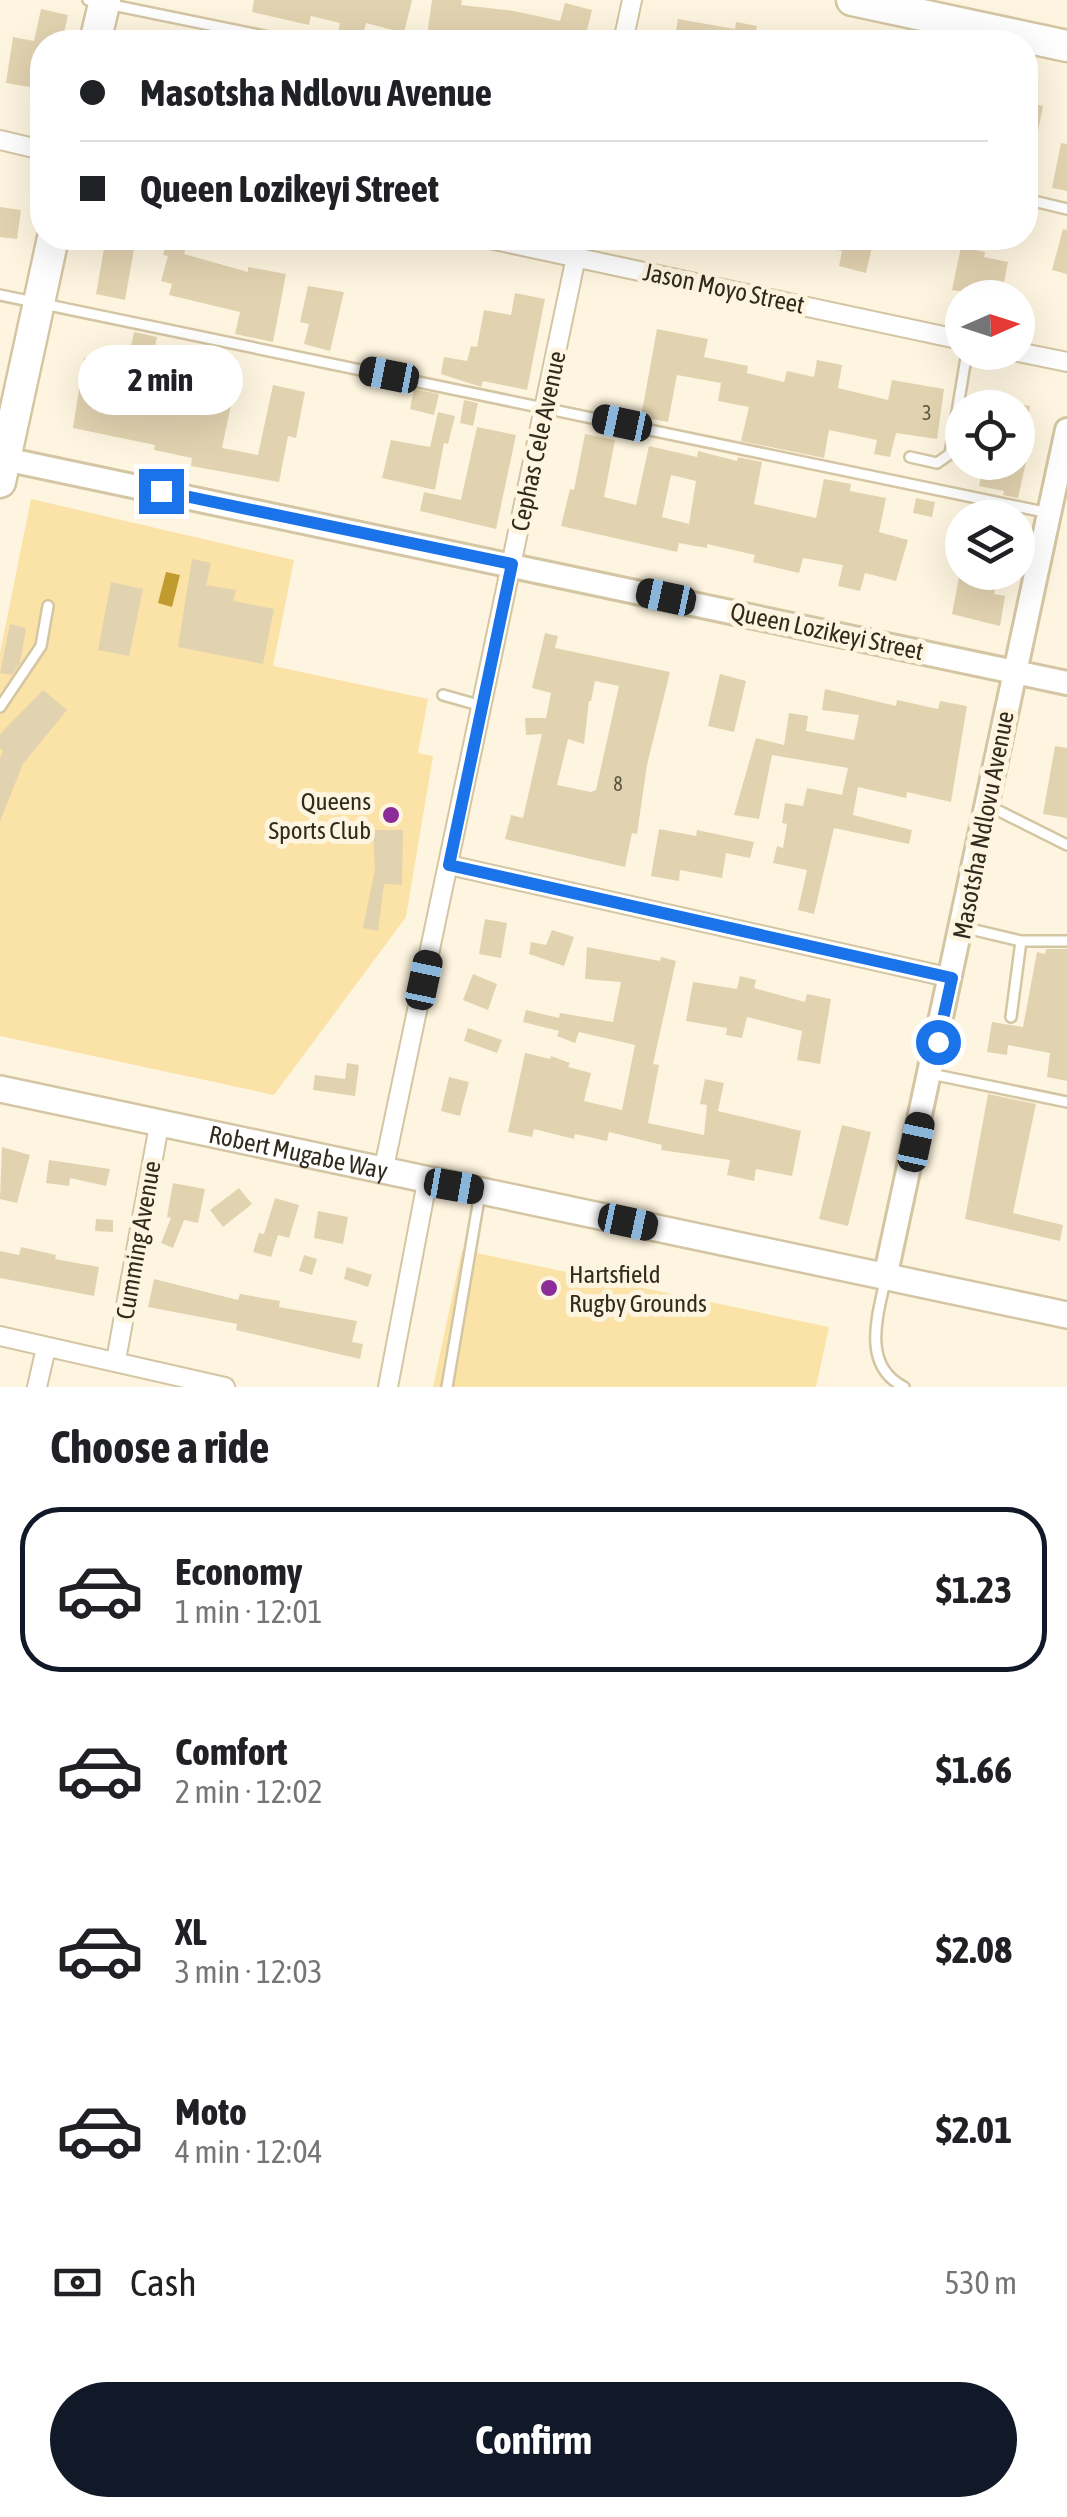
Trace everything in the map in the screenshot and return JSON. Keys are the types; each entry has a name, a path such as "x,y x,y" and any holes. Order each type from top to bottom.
{"highway":[{"path":"852,0 992,30"},
{"path":"97,30 99,1"},
{"path":"1038,40 1067,46"},
{"path":"2,466 50,250"}],"main road":[{"name":"Robert Mugabe Way","path":"0,1089 1067,1315"}],"street":[{"path":"626,30 632,0"},
{"path":"0,140 30,147"},
{"name":"Cephas Cele Avenue","path":"383,1172 577,250"},
{"name":"Jason Moyo Street","path":"594,250 945,336"},
{"path":"1035,355 1067,362"},
{"name":"Masotsha Ndlovu Avenue","path":"886,1278 1067,430"},
{"name":"Queen Lozikeyi Street","path":"2,466 512,564 1067,683"},
{"path":"449,865 952,978"},
{"name":"Cumming Avenue","path":"116,1360 160,1120"},
{"path":"388,1387 427,1182"},
{"path":"0,1336 226,1387"},
{"path":"37,1387 46,1348"}],"lane":[{"path":"99,1 236,30"},
{"path":"1038,203 1067,209"},
{"path":"0,295 1050,513"},
{"path":"910,458 937,463 950,454 964,370"},
{"path":"0,707 41,646 48,606"},
{"path":"444,696 482,706"},
{"path":"987,805 1067,845"},
{"path":"962,927 1021,940 1067,941"},
{"path":"1011,1017 1021,940"},
{"path":"930,1074 1067,1102"},
{"path":"447,1387 481,1191"},
{"path":"886,1278 875,1328 876,1360 904,1387"}],"shaded area":[{"path":"31,499 294,560 273,666 428,699 418,753 433,756 406,917 274,1095 0,1036 0,653"},
{"path":"166,572 180,575 172,607 158,603"},
{"name":"Hartsfield Rugby Grounds","path":"462,1250 829,1327 816,1387 433,1387"}],"building":[{"path":"254,0 412,0 405,30 366,23 364,30 338,30 340,23 311,16 309,25 252,12"},
{"path":"432,0 462,0 461,5 560,21 565,3 592,10 587,30 428,30"},
{"path":"41,9 68,15 65,30 36,30"},
{"path":"678,19 735,29 736,22 757,26 756,30 676,30"},
{"path":"13,37 30,40 30,87 6,83"},
{"path":"1038,105 1043,106 1038,131"},
{"path":"1061,143 1067,144 1067,191 1052,188"},
{"path":"0,207 21,210 17,239 0,237"},
{"path":"1063,229 1067,230 1067,274 1052,270"},
{"path":"104,250 134,250 125,300 96,294"},
{"path":"164,250 185,250 184,254 248,272 248,267 286,274 273,342 235,334 240,312 169,295 172,284 161,281 168,256 163,255"},
{"path":"837,250 871,250 866,273 839,266 842,251"},
{"path":"960,250 985,252 984,257 1008,262 1004,280 954,280"},
{"path":"308,286 344,292 330,351 304,344 309,324 300,322"},
{"path":"515,293 545,299 527,390 483,381 481,387 441,374 444,357 467,361 471,346 477,347 484,310 511,315"},
{"path":"657,329 708,339 704,357 748,366 747,373 784,382 787,371 814,377 817,360 842,365 838,388 888,400 892,380 944,389 937,439 896,433 890,457 874,454 877,440 829,430 824,458 741,441 749,407 718,401 721,383 677,375 668,422 641,417"},
{"path":"134,332 157,337 150,371 207,384 210,370 237,376 222,448 258,455 273,385 305,392 296,438 288,436 279,482 191,466 192,458 154,450 155,445 73,428 84,358 127,365"},
{"path":"414,389 439,394 434,415 410,409"},
{"path":"464,400 478,403 473,426 460,423"},
{"path":"438,412 455,416 448,444 444,443 435,490 382,478 391,440 430,447"},
{"path":"477,427 516,435 496,529 420,511 424,492 461,500"},
{"path":"585,434 615,440 604,497 636,505 649,446 697,457 698,451 737,461 738,457 762,462 754,504 816,518 824,479 851,484 850,491 886,498 879,532 908,540 896,581 865,573 860,591 838,586 843,565 803,558 799,573 753,562 755,555 707,544 707,548 679,543 677,552 561,526 570,489 574,490","holes":["671,475 696,481 689,524 662,517"]},
{"path":"980,480 1022,480 1018,498 979,486"},
{"path":"916,498 935,502 932,517 913,513"},
{"path":"192,559 211,563 206,585 236,590 233,601 274,609 263,664 178,647"},
{"path":"111,582 143,589 129,656 98,650"},
{"path":"957,590 995,590 994,594 1005,596 1000,626 952,614"},
{"path":"10,624 26,628 20,663 12,675 0,673"},
{"path":"545,633 558,636 555,648 670,672 647,765 637,834 632,833 625,867 505,839 511,815 523,818 542,734 526,735 525,718 546,718 551,693 532,688","holes":["595,681 619,686 596,790 557,785 568,739 584,744"]},
{"path":"720,674 746,681 734,732 708,726"},
{"path":"825,689 896,706 897,700 938,709 940,701 967,706 951,802 907,792 906,798 858,787 853,815 912,830 909,844 834,828 814,914 798,910 807,870 773,863 777,846 783,848 785,803 803,806 807,788 842,795 848,768 772,755 759,819 734,815 756,738 784,745 789,713 808,716 806,731 854,740 859,715 822,710"},
{"path":"43,690 67,710 23,764 0,821 0,734"},
{"path":"1055,746 1067,748 1067,818 1043,814"},
{"path":"659,829 696,836 697,830 754,842 750,858 726,853 722,878 680,870 679,881 651,876"},
{"path":"373,830 403,830 402,885 384,884 378,931 363,928 375,869"},
{"path":"485,919 507,923 501,958 479,954"},
{"path":"552,930 574,937 564,966 529,954 531,942 546,945"},
{"path":"587,947 676,961 653,1064 659,1065 648,1123 704,1135 707,1105 700,1104 705,1079 724,1083 718,1111 801,1131 792,1176 756,1169 754,1181 727,1175 730,1160 661,1150 662,1145 609,1132 607,1141 575,1134 574,1139 534,1129 532,1137 508,1132 525,1053 550,1059 551,1056 570,1063 568,1067 591,1073 584,1101 622,1110 635,1045 579,1032 575,1043 557,1036 559,1031 523,1022 526,1010 559,1018 560,1013 613,1022 621,982 585,979"},
{"path":"1046,949 1067,949 1067,1081 1047,1077 1050,1053 1008,1045 1007,1055 987,1052 992,1022 1023,1027 1037,952 1045,954"},
{"path":"473,974 497,984 488,1010 463,1000"},
{"path":"740,976 756,980 754,988 805,1002 807,994 831,999 820,1064 797,1060 802,1031 747,1017 742,1038 726,1035 727,1028 686,1021 693,982 737,989"},
{"path":"468,1028 502,1040 497,1053 464,1041"},
{"path":"347,1063 359,1065 355,1096 313,1090 315,1075 345,1079"},
{"path":"449,1077 469,1082 460,1116 441,1111"},
{"path":"988,1094 1036,1104 1013,1213 1063,1225 1060,1241 965,1219"},
{"path":"842,1125 871,1132 848,1226 819,1219"},
{"path":"2,1147 30,1155 17,1203 0,1199"},
{"path":"49,1160 110,1169 106,1186 70,1178 69,1186 46,1183"},
{"path":"173,1183 205,1189 198,1223 184,1220 173,1248 161,1243 171,1218 167,1217"},
{"path":"239,1188 252,1204 223,1227 210,1210"},
{"path":"275,1198 299,1205 289,1238 278,1235 271,1257 253,1252 259,1233 264,1234"},
{"path":"318,1211 348,1217 343,1244 314,1238"},
{"path":"96,1219 113,1220 113,1232 95,1231"},
{"path":"21,1247 56,1255 55,1259 99,1267 94,1296 0,1278 0,1251 19,1255"},
{"path":"304,1255 317,1259 312,1275 299,1271"},
{"path":"347,1267 372,1275 368,1287 344,1279"},
{"path":"154,1279 238,1300 240,1294 280,1301 279,1307 357,1321 352,1342 363,1344 360,1359 236,1330 237,1324 148,1307"}],"place":[{"name":"Queens Sports Club","path":"391,815"},
{"name":"Hartsfield Rugby Grounds","path":"549,1288"}],"route":[{"path":"161,491 512,564 449,865 952,978 938,1042"}]}
